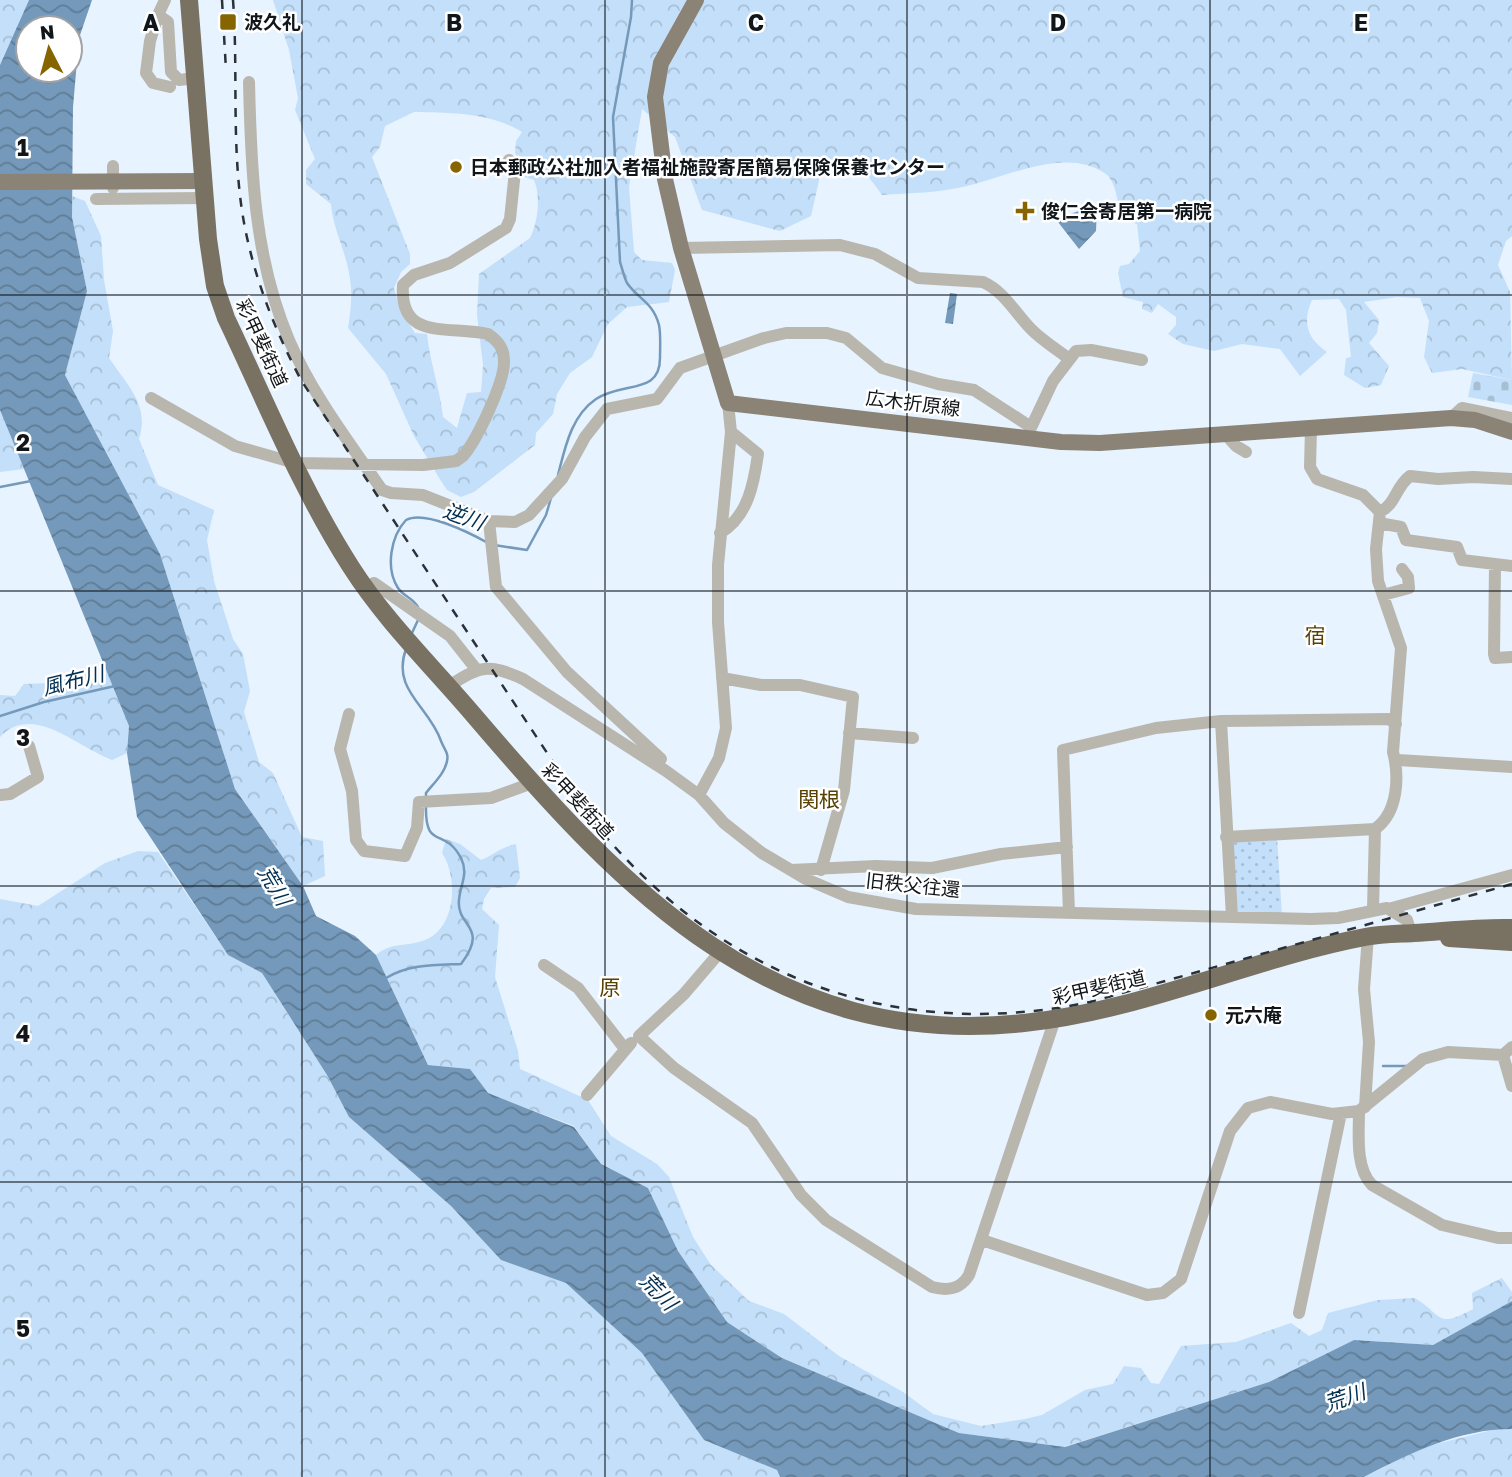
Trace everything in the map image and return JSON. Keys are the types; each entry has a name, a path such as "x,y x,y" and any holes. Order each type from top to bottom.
{"highway":[{"name":"彩甲斐街道","path":"190,0 211,269 219,300 321,516 352,569 380,608 531,783 635,894 720,952 794,989 877,1014 962,1025 1055,1019 1144,998 1367,936 1512,928"},
{"name":"彩甲斐街道","path":"1411,933 1512,942"}],"main road":[{"path":"696,0 667,49 656,80 665,179 681,248 728,403"},
{"path":"0,182 116,174 204,189"},
{"name":"広木折原線","path":"728,403 1029,432 1100,443 1451,418 1475,420 1512,432"}],"street":[{"path":"165,0 150,41 146,73 153,83 170,87"},
{"path":"159,15 168,22 174,78 195,78"},
{"path":"249,82 252,188 277,305 298,358 364,463 386,492 423,495 489,521 515,522 529,515 562,479 585,437 607,409 657,398 676,371 747,342 786,333 837,334 882,368 938,384 974,390 1029,432 1068,358 1076,351 1091,350 1142,360"},
{"path":"151,398 235,446 295,463 456,461 468,450 501,379 505,359 502,349 488,334 422,327 412,321 405,309 403,285 408,278 450,263 506,228 510,219 515,171 514,164 509,160"},
{"path":"113,199 116,174"},
{"path":"96,199 204,189"},
{"path":"681,248 840,245 875,254 918,278 983,282 993,287 1011,304 1032,330 1068,358"},
{"path":"699,795 719,758 726,715 718,622 720,533 731,432 728,403"},
{"path":"1451,418 1462,408 1512,418"},
{"path":"1311,429 1310,467 1317,479 1363,495 1379,518 1401,527 1406,540 1457,547 1462,560 1512,566"},
{"path":"720,533 728,529 747,502 755,481 758,454 731,432"},
{"path":"1227,436 1246,452"},
{"path":"1373,909 1375,829 1392,811 1398,760 1393,752 1400,640 1378,581 1379,518 1389,508 1403,481 1410,476 1512,479"},
{"path":"489,521 496,587 567,672 651,752 679,772 683,783"},
{"path":"1495,564 1495,658 1512,657"},
{"path":"1383,595 1409,588 1408,577 1402,569"},
{"path":"374,583 450,636 475,669 449,686"},
{"name":"旧秩父往還","path":"475,669 501,669 523,679 683,783 749,842 791,870 849,897 890,906 1069,913 1338,918 1373,909 1392,908 1512,875"},
{"path":"722,678 761,685 800,685 853,697 842,803 821,870"},
{"path":"349,714 340,749 352,792 356,840 364,852 405,856 417,828 419,802 491,798 531,783"},
{"path":"1069,913 1063,750 1156,728 1220,721 1389,719 1396,724"},
{"path":"1220,721 1232,917"},
{"path":"849,733 913,738"},
{"path":"0,795 10,794 38,777 29,746"},
{"path":"1398,760 1512,767"},
{"path":"1226,837 1375,829"},
{"path":"791,870 876,866 932,868 1001,854 1067,847"},
{"path":"1392,908 1407,920 1411,933"},
{"path":"1367,936 1364,989 1368,1042 1358,1142 1365,1175 1372,1185 1442,1225 1498,1238 1512,1238"},
{"path":"587,1095 625,1049 684,994 720,952"},
{"path":"544,965 578,988 625,1049"},
{"path":"639,1036 674,1068 752,1124 801,1195 826,1220 932,1287 948,1290 966,1280 982,1240 1055,1019"},
{"path":"982,1240 1147,1294 1163,1293 1181,1279 1230,1131 1241,1115 1258,1103 1270,1102 1306,1111 1341,1113 1362,1109 1385,1093 1415,1063 1448,1052 1507,1051 1512,1086"},
{"path":"1299,1313 1341,1113"}],"green space":[{"path":"0,0 29,0 23,14 14,14 14,34 0,65"},
{"path":"273,0 1512,0 1512,236 1506,241 1498,265 1510,292 1512,380 1462,369 1432,373 1424,357 1429,321 1420,298 1397,297 1364,302 1379,320 1377,333 1369,343 1389,366 1381,385 1365,388 1344,375 1346,358 1351,357 1346,310 1339,299 1312,300 1307,316 1308,329 1315,341 1327,352 1300,376 1280,349 1242,344 1214,351 1183,344 1168,334 1176,325 1176,317 1158,304 1152,313 1142,309 1143,302 1123,297 1118,273 1120,266 1129,264 1140,251 1137,224 1121,219 1110,178 1090,166 1055,163 956,188 882,195 857,161 820,176 811,216 780,231 702,210 675,137 642,109 629,187 634,252 642,260 672,263 675,270 669,302 627,307 608,324 592,357 570,373 557,394 553,414 536,433 535,445 474,492 461,497 447,490 414,436 386,374 348,328 351,294 347,264 331,204 306,184 306,170 315,159 295,110 298,98 289,50","holes":["414,112 483,117 522,132 516,141 515,153 524,167 525,177 534,180 538,201 537,217 530,238 479,274 477,315 483,365 481,392 467,393 457,428 443,417 427,334 415,333 400,310 394,288 401,272 410,264 410,254 372,157 380,147 385,126"]},
{"path":"72,196 85,201 101,236 104,280 113,331 109,358 139,406 142,427 139,439 158,485 214,510 207,540 214,581 233,639 243,654 250,691 244,712 259,762 273,773 302,837 323,841 325,876 303,886 235,789 160,554 65,375 87,291 72,217"},
{"path":"1473,373 1512,380 1512,405 1468,397"},
{"path":"0,410 24,469 0,472"},
{"path":"104,664 129,726 127,753 112,760 56,731 27,724 13,727 0,737 0,695 15,696 24,684 55,683 60,675"},
{"path":"1277,837 1282,916 1234,913 1229,840"},
{"path":"446,839 460,844 481,860 516,844 520,878 515,887 491,888 484,899 482,909 499,925 495,977 518,1051 520,1069 588,1100 611,1136 657,1164 669,1177 693,1237 711,1265 749,1301 784,1314 839,1356 903,1392 933,1414 981,1426 1042,1415 1085,1390 1113,1384 1124,1366 1141,1368 1151,1383 1159,1384 1181,1346 1236,1342 1291,1323 1309,1336 1322,1330 1328,1313 1378,1300 1415,1298 1441,1318 1452,1318 1473,1309 1472,1293 1502,1278 1512,1292 1512,1301 1433,1345 1354,1340 1269,1382 1064,1447 959,1433 782,1358 727,1322 678,1251 648,1188 601,1164 574,1126 487,1093 470,1069 428,1065 376,955 392,946 422,941 442,927 448,915 452,889 451,876 442,853"},
{"path":"138,851 158,852 228,955 262,973 327,1075 349,1117 451,1206 501,1260 566,1282 642,1353 704,1440 777,1470 780,1477 0,1477 0,899 38,906 105,863"},
{"path":"1496,1429 1512,1429 1512,1477 1364,1477 1424,1447"}],"water":[{"path":"29,0 92,0 84,23 84,14 23,14"},
{"name":"荒川","path":"14,34 14,84 75,84 72,217 87,291 65,375 160,554 235,789 303,886 316,916 355,936 376,955 428,1065 470,1069 488,1093 574,1127 601,1164 648,1188 678,1251 727,1322 782,1358 959,1433 1065,1447 1269,1382 1354,1340 1433,1345 1512,1301 1512,1429 1473,1433 1435,1444 1364,1477 780,1477 777,1470 704,1440 642,1353 566,1283 501,1260 451,1206 349,1117 327,1075 262,973 228,955 137,817 127,753 129,726 0,410 0,65"},
{"path":"1097,205 1096,231 1079,249 1058,222 1067,215"},
{"path":"950,293 957,294 953,324 945,323"}],"waterway":[{"name":"逆川","path":"558,475 570,433 580,414 596,399 647,382 658,370 660,358 659,325 656,317 627,283 620,262 613,117 632,0"},
{"path":"0,487 31,481"},
{"name":"逆川","path":"494,545 527,550 546,515 551,498"},
{"name":"逆川","path":"418,607 398,588 392,571 393,543 406,520 436,520 488,543"},
{"name":"逆川","path":"412,633 418,620"},
{"name":"逆川","path":"406,649 403,676 407,687 435,729 447,756 444,770 426,793 426,799"},
{"name":"風布川","path":"0,716 44,702 115,686"},
{"name":"逆川","path":"386,978 413,968 461,964 472,942 470,928 459,909 464,874 461,858 455,848 432,834 426,806"},
{"path":"1383,1066 1408,1066"}],"railway":[{"path":"222,0 226,70"},
{"path":"233,0 237,154 243,216 259,281 293,364 588,815 637,870 691,917 749,955 811,984 876,1003 945,1013 1016,1013 1090,1002 1512,884"}],"place":[{"name":"波久礼","path":"228,22"},
{"name":"日本郵政公社加入者福祉施設寄居簡易保険保養センター","path":"456,167"},
{"name":"俊仁会寄居第一病院","path":"1025,211"},
{"name":"元六庵","path":"1211,1015"}],"district":[{"name":"宿","path":"1315,636"},
{"name":"関根","path":"819,800"},
{"name":"原","path":"610,988"}]}
